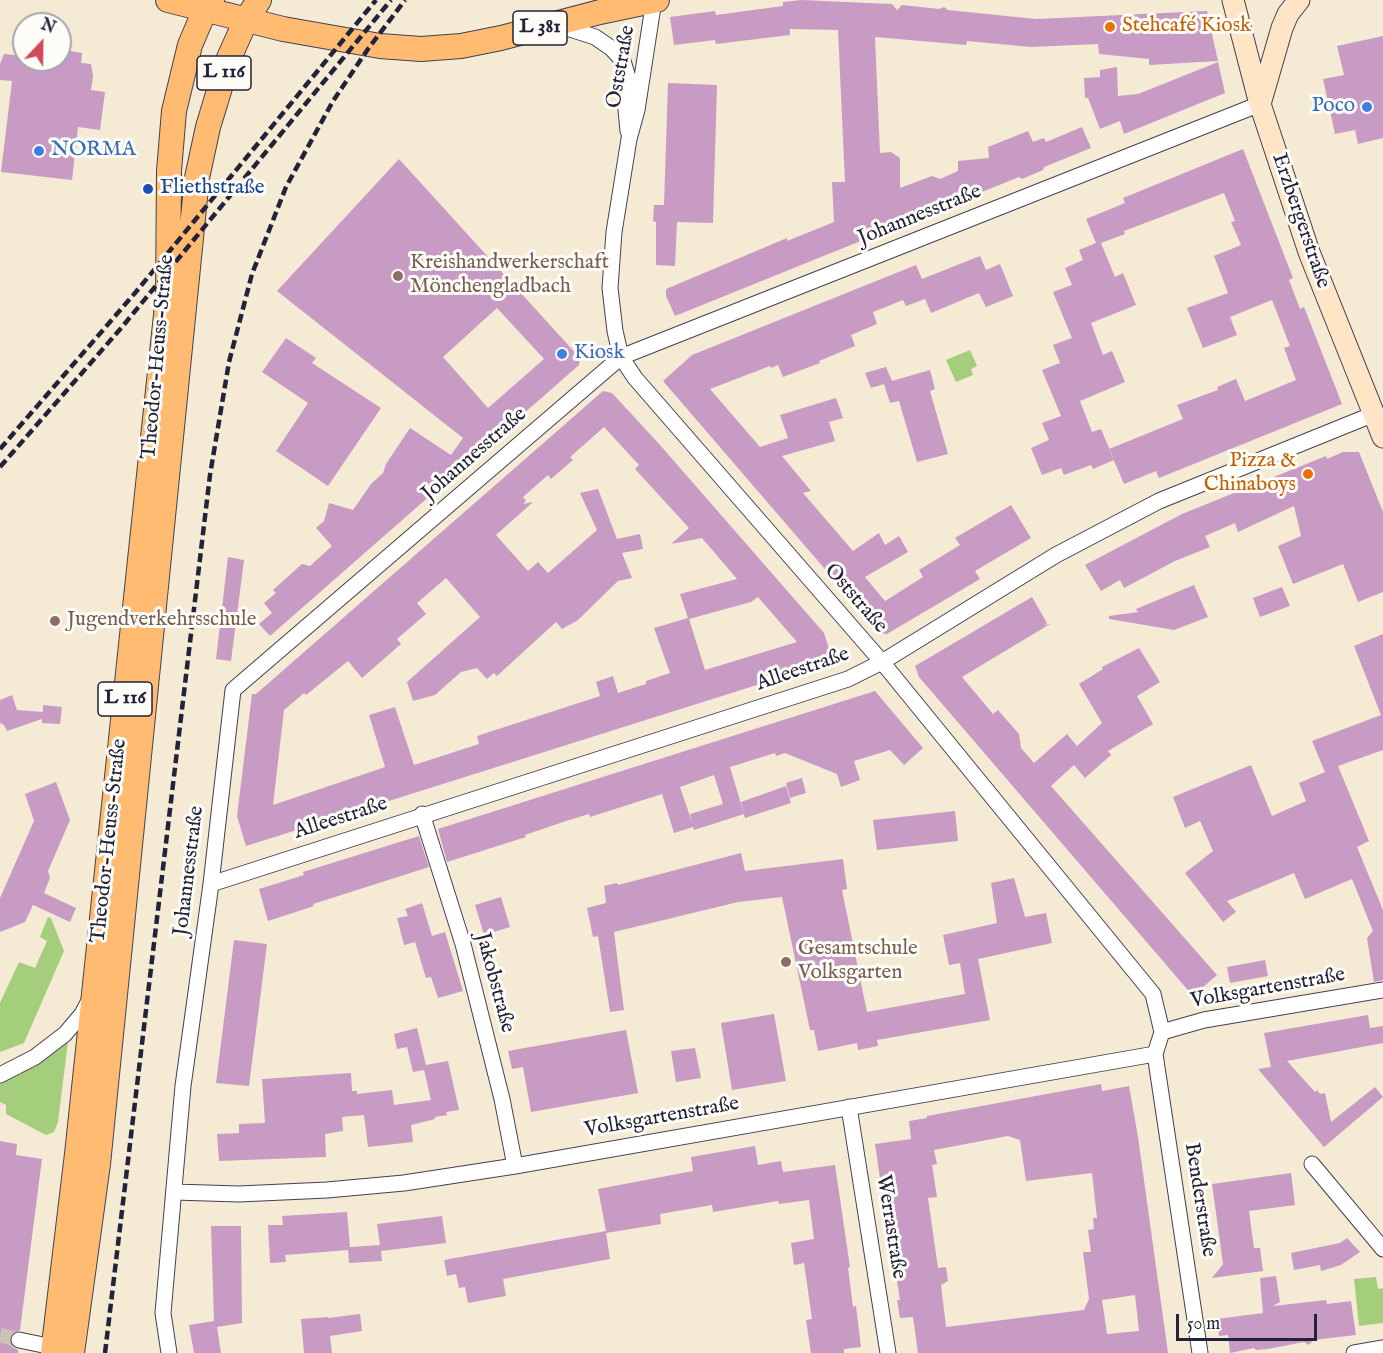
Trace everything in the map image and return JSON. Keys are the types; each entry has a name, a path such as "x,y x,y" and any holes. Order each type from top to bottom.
{"main road":[{"name":"L 381","path":"168,0 213,3 252,10 283,29 380,46 421,49 461,46 656,0"},
{"name":"Erzbergerstraße","path":"1233,0 1260,104 1309,252 1383,437"},
{"path":"1260,104 1282,27 1288,14 1299,0"},
{"name":"Theodor-Heuss-Straße","path":"59,1351 93,994 168,296 169,171 174,111 190,45 213,3"},
{"name":"Theodor-Heuss-Straße","path":"59,1351 98,1164 197,178 221,82 252,10"}],"street":[{"name":"Oststraße","path":"656,0 638,110 629,139 614,232 610,288 615,332 621,357 643,387 882,663 1153,994 1162,1032"},
{"name":"Oststraße","path":"540,28 570,29 595,37 611,48 623,61 629,81 626,110 629,139"},
{"name":"Johannesstraße","path":"169,1353 163,1313 183,1086 233,690 621,357 1260,104"},
{"name":"Alleestraße","path":"210,884 848,679 882,663 1056,555 1159,501 1374,414"},
{"name":"Jakobstraße","path":"422,814 465,954 502,1099 515,1166"},
{"name":"Volksgartenstraße","path":"1162,1032 1204,1020 1383,990"},
{"path":"0,1075 35,1057 65,1034 82,1014 93,994"},
{"path":"1155,1054 1162,1032"},
{"name":"Volksgartenstraße","path":"174,1192 239,1194 327,1190 404,1183 515,1166 1155,1054"},
{"name":"Benderstraße","path":"1155,1054 1200,1353"},
{"name":"Werrastraße","path":"849,1107 888,1353"},
{"path":"1312,1164 1383,1249"},
{"path":"19,1340 59,1351"},
{"path":"1354,1353 1383,1348"}],"green space":[{"path":"970,350 977,366 971,369 973,375 956,382 946,360"},
{"path":"48,917 51,918 64,951 24,1043 0,1052 0,1003 19,962 35,968 47,941 40,937"},
{"path":"68,1041 58,1122 54,1132 46,1135 6,1114 6,1105 0,1102 0,1084 20,1074"},
{"path":"1376,1277 1378,1289 1383,1288 1383,1323 1359,1326 1354,1279"}],"building":[{"path":"801,0 892,4 897,10 902,5 939,9 944,7 948,10 1036,19 1207,11 1218,61 1149,65 1149,59 1099,54 1098,44 1031,47 967,41 966,45 875,37 880,153 891,152 900,158 900,188 932,176 940,179 958,171 958,161 989,158 988,147 1028,131 1033,142 1044,138 1046,142 1082,127 1091,148 1044,167 1043,170 1022,179 1019,177 675,316 666,296 666,289 787,238 787,241 834,222 832,182 845,182 838,30 790,29 790,35 716,44 715,40 674,45 670,17 715,11 716,15 783,6 783,2"},
{"name":"Poco","path":"1383,36 1383,138 1358,144 1355,130 1335,134 1323,79 1344,75 1337,46"},
{"name":"NORMA","path":"72,51 82,53 81,63 91,64 93,76 91,90 105,92 100,130 78,127 72,180 1,172 12,81 0,80 0,64 4,54 12,55 12,72 72,72"},
{"path":"1218,62 1225,93 1124,134 1120,121 1100,129 1088,98 1085,98 1084,78 1100,77 1100,70 1117,67 1118,96 1138,94"},
{"path":"668,83 717,85 713,223 677,222 675,266 656,265 656,222 653,221 654,205 664,205"},
{"path":"1243,149 1293,278 1289,280 1300,309 1304,307 1342,404 1159,478 1156,471 1124,484 1114,460 1093,469 1091,465 1064,475 1061,468 1042,475 1031,448 1049,440 1042,423 1061,416 1042,370 1060,363 1053,345 1072,338 1053,292 1072,285 1065,268 1083,260 1079,250 1096,243 1086,219 1125,203 1123,198","holes":["1224,193 1235,221 1231,222 1241,245 1214,256 1228,293 1187,308 1203,348 1237,335 1230,317 1272,300 1290,346 1284,348 1296,380 1245,401 1236,379 1217,387 1218,390 1177,405 1183,419 1109,449 1101,429 1092,432 1080,401 1125,382 1112,351 1103,355 1091,323 1136,305 1123,273 1115,277 1101,243 1125,234 1124,231"]},
{"path":"399,159 580,358 579,365 270,636 259,624 272,613 264,603 276,593 273,590 302,564 310,566 332,546 316,528 324,521 329,503 353,510 371,484 383,473 386,464 410,428 451,455 463,438 277,291","holes":["497,308 544,359 488,408 443,357"]},
{"path":"980,256 986,270 1000,264 1013,296 986,307 979,293 931,313 925,299 906,306 903,300 873,312 877,324 851,335 855,346 819,361 820,363 783,377 778,365 771,368 770,366 710,389 760,447 788,438 780,415 836,398 843,418 829,422 835,441 782,456 811,491 803,493 853,551 879,533 885,545 899,536 908,552 865,577 885,601 923,577 919,570 960,545 955,538 1011,505 1031,538 975,571 980,579 887,634 880,633 663,381 692,355 916,265 922,279"},
{"path":"286,338 316,358 312,363 381,408 328,486 276,451 308,403 262,372"},
{"path":"886,367 892,381 930,370 935,389 930,391 948,454 917,462 899,401 890,403 884,384 871,388 865,373"},
{"path":"603,391 612,393 660,445 824,633 833,661 246,846 237,816 252,694 256,694","holes":["604,427 639,465 635,469 689,528 671,544 702,538 737,579 680,594 688,618 654,628 670,673 618,693 613,676 596,682 600,696 477,736 479,744 414,765 395,707 369,715 385,767 273,805 284,710 348,661 362,678 401,644 397,639 426,614 417,603 446,578 480,617 407,682 413,701 435,695 461,672 477,668 487,679 494,673 497,676 556,622 562,629 578,620 618,581 632,578 622,553 643,549 640,534 617,539 598,489 580,493 597,530 548,573 538,562 528,571 496,535 533,502 523,504 526,501 523,497 548,475 551,479 573,460 570,457","758,597 797,642 705,670 689,619 751,602"]},
{"path":"1343,452 1359,452 1383,512 1383,592 1358,602 1343,564 1293,584 1278,546 1301,536 1294,506 1238,532 1235,523 1205,536 1210,547 1175,561 1124,588 1120,580 1101,591 1085,565 1182,514 1326,456 1327,459"},
{"path":"228,557 244,560 231,661 216,659"},
{"path":"1194,585 1208,617 1174,630 1109,619 1109,616 1138,612 1136,609"},
{"path":"1282,587 1290,606 1260,617 1253,598"},
{"path":"1032,597 1047,623 1044,625 1050,624 962,677 993,714 998,710 1019,734 1021,748 1034,763 1067,734 1077,746 1102,723 1079,684 1103,669 1102,667 1139,648 1160,682 1137,696 1153,724 1108,751 1111,755 1085,778 1074,765 1051,786 1217,975 1193,996 919,677 915,666"},
{"path":"1383,634 1383,750 1338,766 1369,841 1357,847 1383,910 1383,980 1374,982 1367,938 1373,931 1352,879 1305,899 1294,873 1227,901 1236,912 1223,922 1185,873 1213,851 1200,821 1185,828 1173,797 1251,765 1272,816 1306,801 1299,783 1325,772 1312,741 1381,715 1354,646"},
{"path":"875,691 923,748 904,765 890,750 854,761 860,780 841,787 837,774 785,753 776,756 775,753 730,767 744,814 694,830 693,827 674,833 662,794 590,817 589,814 566,821 525,835 526,837 447,862 438,829","holes":["714,775 723,804 690,814 692,822 680,787"]},
{"path":"12,695 17,710 43,712 43,705 62,707 60,724 42,723 42,719 7,731 0,723 0,700"},
{"path":"802,778 806,793 790,798 786,783"},
{"path":"56,782 70,820 48,871 50,878 44,893 76,908 70,922 33,905 25,922 0,932 0,898 34,821 25,794"},
{"path":"786,786 791,803 745,818 741,802"},
{"path":"955,811 958,841 877,850 873,820"},
{"path":"419,836 429,867 313,904 314,906 268,921 259,889 304,875 303,872"},
{"path":"741,853 745,871 843,859 847,889 842,890 867,1012 965,994 960,963 949,965 943,935 997,923 991,883 1014,878 1025,917 1046,913 1052,943 978,959 990,1020 877,1040 878,1046 858,1050 857,1043 818,1051 814,1030 810,1030 782,897 738,902 614,932 624,1010 610,1012 598,936 593,937 587,908 606,903 604,886 617,883 618,885"},
{"path":"501,897 510,927 484,935 475,905"},
{"path":"422,903 432,936 445,932 463,991 438,998 431,977 426,978 415,942 404,945 397,918 408,916 405,909"},
{"path":"234,940 267,944 249,1086 216,1083"},
{"path":"1265,960 1268,976 1230,983 1227,967"},
{"path":"774,1014 786,1081 732,1090 721,1023"},
{"path":"1368,1015 1370,1028 1383,1026 1383,1043 1287,1061 1315,1092 1317,1090 1320,1094 1325,1093 1331,1122 1375,1087 1383,1097 1324,1147 1258,1069 1271,1067 1264,1033"},
{"path":"417,1028 426,1065 448,1061 459,1110 446,1112 447,1115 411,1125 413,1142 368,1147 364,1115 342,1117 343,1131 325,1134 326,1157 219,1161 217,1134 239,1133 239,1124 265,1123 262,1079 351,1073 352,1091 357,1091 357,1094 392,1090 394,1105 431,1100 424,1070 413,1072 407,1047 397,1049 394,1034"},
{"path":"626,1030 638,1093 531,1112 523,1067 512,1069 508,1051"},
{"path":"695,1048 701,1078 676,1082 671,1051"},
{"path":"1101,1084 1102,1091 1129,1086 1168,1353 918,1353 913,1317 900,1318 897,1300 900,1300 875,1144 911,1139 909,1121 927,1118 927,1116","holes":["1008,1136 1020,1140 1026,1181 1092,1173 1097,1218 1093,1218 1094,1229 1088,1230 1091,1252 1083,1252 1089,1299 1084,1310 946,1327 941,1285 948,1281 946,1267 938,1268 928,1198 937,1197 932,1165 937,1164 934,1150","1135,1295 1139,1331 1107,1334 1102,1300"]},
{"path":"0,1141 17,1144 16,1155 42,1159 20,1330 12,1333 9,1339 12,1347 18,1350 18,1353 0,1353"},
{"path":"755,1146 758,1165 781,1161 783,1172 835,1165 850,1267 848,1268 853,1307 856,1306 861,1347 844,1349 844,1353 811,1353 806,1320 812,1319 804,1263 794,1265 791,1243 814,1239 809,1200 779,1204 778,1201 713,1212 712,1205 660,1214 661,1224 606,1233 610,1259 503,1279 506,1296 468,1303 465,1287 459,1288 456,1274 447,1276 444,1260 606,1231 598,1189 693,1171 691,1157"},
{"path":"1291,1173 1295,1205 1249,1211 1254,1248 1260,1248 1263,1271 1212,1278 1223,1264 1212,1184"},
{"path":"347,1212 350,1247 380,1245 377,1224 442,1216 446,1243 381,1251 382,1261 349,1263 348,1250 285,1255 286,1262 270,1263 268,1225 283,1225 282,1216"},
{"path":"211,1226 241,1226 242,1323 217,1327 221,1353 194,1353 189,1325 214,1321"},
{"path":"1347,1238 1360,1252 1341,1265 1321,1271 1320,1265 1294,1270 1291,1253 1340,1243"},
{"path":"1276,1276 1280,1302 1273,1306 1326,1300 1327,1304 1351,1301 1356,1335 1313,1340 1309,1345 1304,1342 1230,1353 1228,1335 1219,1336 1217,1319 1263,1313 1260,1278"},
{"path":"360,1314 362,1331 330,1336 332,1353 304,1353 301,1319"}],"tunnel":[{"path":"0,1335 19,1340"}],"railway":[{"path":"0,449 135,293 376,0"},
{"path":"0,467 122,327 391,0"},
{"path":"105,1353 210,475 229,362 252,274 286,187 333,101 405,0"}],"place":[{"name":"Stehcafé Kiosk","path":"1110,27"},
{"name":"Poco","path":"1367,107"},
{"name":"NORMA","path":"39,151"},
{"name":"Fliethstraße","path":"148,189"},
{"name":"Kreishandwerkerschaft Mönchengladbach","path":"398,276"},
{"name":"Kiosk","path":"562,354"},
{"name":"Pizza & Chinaboys","path":"1308,474"},
{"name":"Jugendverkehrsschule","path":"55,621"},
{"name":"Gesamtschule Volksgarten","path":"786,962"}]}
